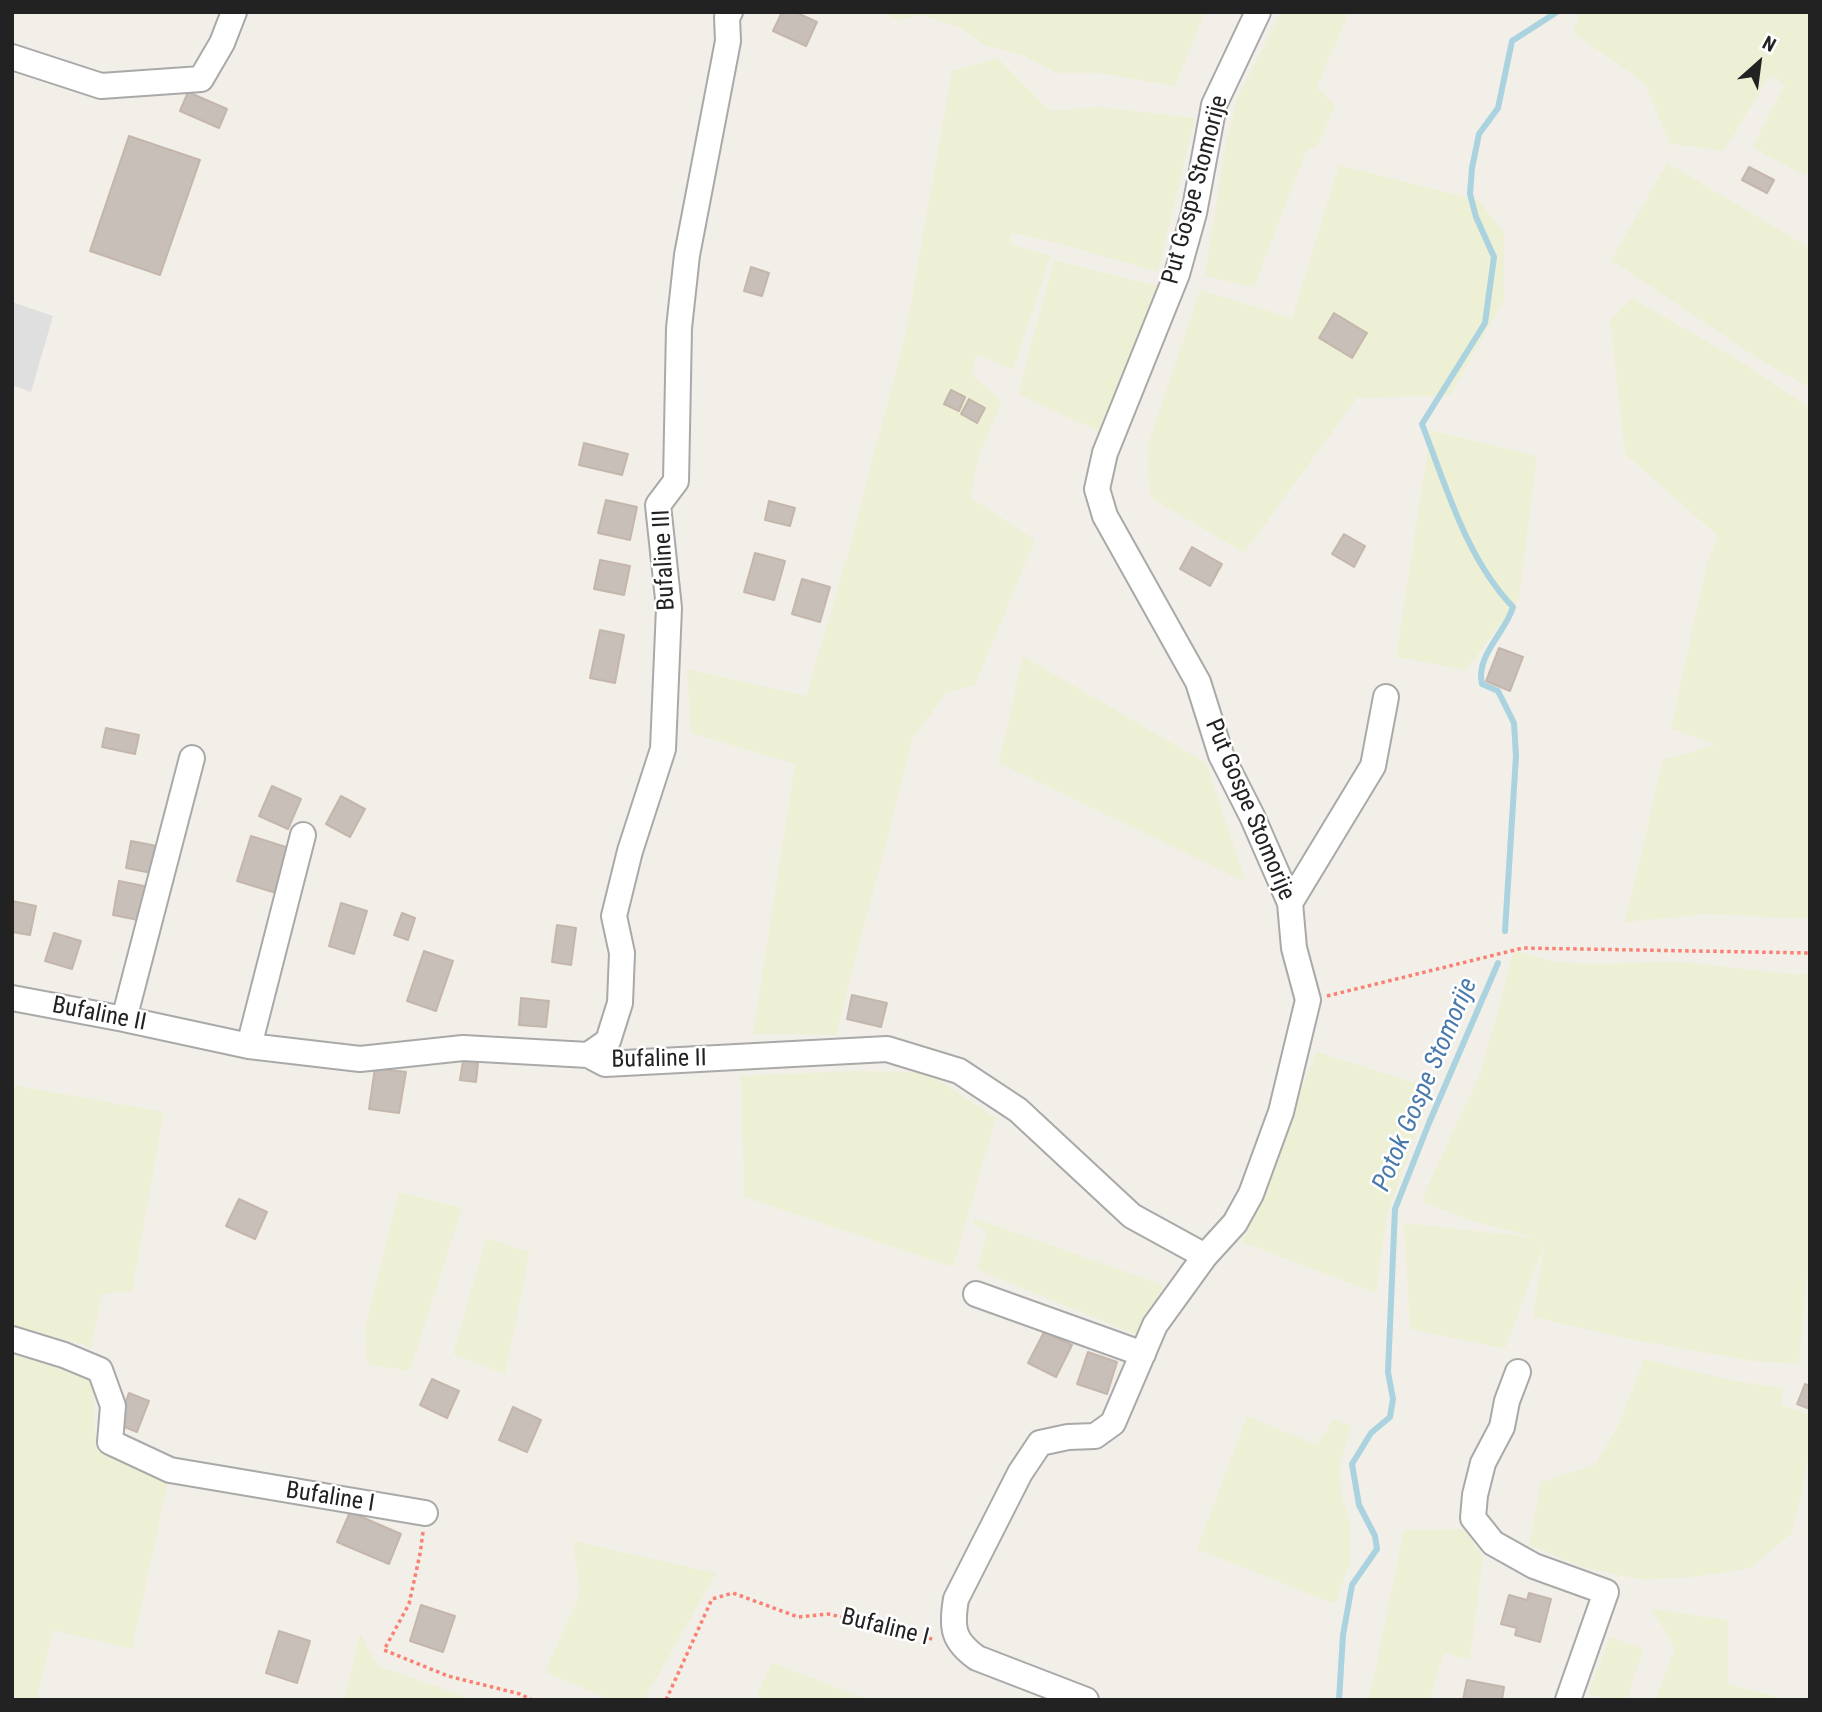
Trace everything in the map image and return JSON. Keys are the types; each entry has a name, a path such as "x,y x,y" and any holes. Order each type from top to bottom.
{"street":[{"path":"12,57 101,86 201,79 222,43 233,12"},
{"name":"Bufaline III","path":"588,1055 608,1041 620,1003 622,953 614,916 630,851 663,749 669,608 658,505 676,481 679,328 687,255 728,41 727,17 730,12"},
{"name":"Put Gospe Stomorije","path":"964,1649 957,1638 952,1620 956,1599 1020,1473 1040,1443 1068,1437 1095,1436 1113,1423 1156,1325 1205,1256 1235,1223 1251,1194 1281,1112 1308,1000 1294,948 1290,903 1252,816 1221,755 1198,682 1105,516 1097,489 1105,453 1177,274 1194,213 1214,105 1258,12"},
{"path":"1290,903 1373,766 1386,697"},
{"path":"124,1019 192,758"},
{"path":"248,1046 303,835"},
{"name":"Bufaline II","path":"12,998 248,1046 360,1059 463,1048 588,1055 605,1064 887,1049 959,1071 1018,1110 1132,1216 1205,1256"},
{"path":"976,1294 1143,1354"},
{"name":"Bufaline I","path":"12,1339 64,1355 100,1370 113,1406 110,1442 170,1470 425,1513"},
{"path":"1518,1372 1507,1401 1502,1427 1483,1463 1475,1495 1473,1518 1493,1544 1534,1566 1605,1592 1568,1700"},
{"path":"964,1649 977,1658 1086,1700"}],"path":[{"path":"1308,1000 1523,948 1810,953"},
{"path":"425,1513 421,1554 409,1604 384,1650 448,1676 520,1694 532,1700"},
{"name":"Bufaline I","path":"666,1700 712,1599 733,1593 798,1617 828,1614 899,1629 964,1649"}],"shaded area":[{"path":"12,302 53,316 31,392 12,385"}],"green space":[{"path":"883,12 1205,12 1175,86 1099,73 1057,73 1023,55 987,46 959,27 923,15 897,20"},
{"path":"1281,12 1349,12 1317,87 1335,105 1319,144 1306,152 1254,287 1205,276 1225,148 1237,99"},
{"path":"1581,12 1810,12 1810,168 1805,176 1752,147 1785,85 1770,75 1724,151 1670,144 1645,84 1573,32"},
{"path":"998,58 1050,111 1098,107 1195,118 1158,272 1054,242 1012,233 1010,244 1051,256 1013,370 977,354 972,375 1002,401 981,450 970,497 1035,540 975,685 946,693 913,738 836,1035 753,1034 795,764 691,733 687,669 806,696 852,540 906,331 952,71"},
{"path":"1667,163 1810,248 1810,388 1759,359 1611,260"},
{"path":"1339,165 1478,200 1504,232 1504,300 1450,395 1357,398 1244,553 1150,497 1147,447 1200,290 1292,318"},
{"path":"1054,260 1157,286 1104,434 1018,394"},
{"path":"1632,298 1740,361 1810,408 1810,919 1708,914 1625,922 1663,760 1715,745 1671,728 1707,563 1718,536 1625,454 1610,320"},
{"path":"1429,430 1537,456 1519,599 1466,670 1396,657"},
{"path":"1023,656 1206,763 1246,882 999,763"},
{"path":"1514,950 1553,962 1681,962 1799,975 1810,972 1810,1271 1806,1282 1799,1364 1753,1361 1629,1339 1533,1317 1544,1244 1505,1349 1410,1329 1404,1223 1538,1238 1473,1221 1421,1201 1482,1069"},
{"path":"1316,1052 1432,1088 1387,1215 1376,1293 1242,1242"},
{"path":"849,1071 926,1072 996,1118 953,1267 744,1197 741,1076"},
{"path":"12,1085 164,1112 132,1291 102,1294 91,1347 12,1325"},
{"path":"399,1192 462,1208 410,1371 367,1364 365,1328"},
{"path":"974,1218 1163,1285 1142,1337 977,1269 988,1232 973,1224"},
{"path":"486,1238 530,1252 505,1374 453,1354"},
{"path":"12,1344 88,1373 94,1386 95,1432 114,1457 170,1473 132,1649 53,1630 37,1700 12,1700"},
{"path":"1644,1359 1734,1381 1784,1388 1781,1405 1810,1414 1810,1452 1793,1532 1751,1568 1694,1577 1642,1580 1582,1567 1529,1545 1541,1482 1595,1465 1620,1422"},
{"path":"1247,1416 1317,1445 1334,1419 1352,1426 1340,1462 1341,1494 1351,1523 1350,1562 1335,1604 1197,1549"},
{"path":"1464,1529 1483,1557 1470,1660 1444,1653 1429,1700 1369,1700 1404,1530"},
{"path":"573,1541 716,1573 644,1700 611,1700 545,1672 580,1593"},
{"path":"1652,1609 1728,1620 1728,1684 1789,1700 1655,1700 1675,1649"},
{"path":"360,1633 378,1666 475,1700 345,1700"},
{"path":"1610,1637 1643,1649 1627,1700 1613,1700 1588,1694"},
{"path":"772,1663 864,1698 866,1700 755,1700"}],"building":[{"path":"782,12 795,12 817,22 806,46 773,31"},
{"path":"188,92 227,109 219,128 180,111"},
{"path":"129,136 200,160 160,275 90,251"},
{"path":"1749,167 1774,180 1767,193 1742,180"},
{"path":"751,267 769,273 762,296 744,291"},
{"path":"1334,313 1367,333 1352,358 1319,338"},
{"path":"951,390 965,397 959,411 944,404"},
{"path":"969,399 985,408 977,423 961,414"},
{"path":"584,443 628,454 622,475 579,465"},
{"path":"606,500 637,507 630,540 598,533"},
{"path":"769,501 795,508 790,526 765,520"},
{"path":"1344,534 1365,546 1354,567 1332,554"},
{"path":"1192,547 1222,564 1210,586 1180,569"},
{"path":"755,553 785,561 774,600 744,592"},
{"path":"600,560 630,566 624,595 594,589"},
{"path":"802,579 830,587 820,622 792,614"},
{"path":"600,630 624,635 615,683 590,678"},
{"path":"1499,648 1523,657 1510,691 1486,681"},
{"path":"106,728 139,735 135,754 102,747"},
{"path":"272,786 301,799 288,829 259,816"},
{"path":"341,796 365,809 350,837 326,824"},
{"path":"251,836 289,848 276,893 237,881"},
{"path":"131,841 157,846 152,873 126,868"},
{"path":"119,881 149,887 143,921 113,915"},
{"path":"12,901 36,906 30,935 12,932"},
{"path":"341,903 367,911 354,954 329,946"},
{"path":"402,913 415,918 408,940 394,935"},
{"path":"557,925 576,928 571,965 552,962"},
{"path":"54,933 81,941 72,969 45,961"},
{"path":"424,951 453,961 436,1011 407,1001"},
{"path":"852,995 887,1003 881,1027 847,1019"},
{"path":"521,998 549,1001 546,1027 519,1025"},
{"path":"463,1061 478,1063 476,1082 460,1080"},
{"path":"375,1068 406,1072 399,1113 369,1109"},
{"path":"239,1199 267,1212 255,1239 226,1226"},
{"path":"1044,1332 1072,1345 1056,1377 1028,1363"},
{"path":"1088,1352 1117,1362 1107,1394 1077,1384"},
{"path":"432,1379 459,1391 447,1418 420,1405"},
{"path":"1805,1384 1810,1386 1810,1409 1797,1404"},
{"path":"129,1393 149,1401 137,1432 117,1424"},
{"path":"513,1407 541,1420 527,1452 499,1440"},
{"path":"350,1512 401,1534 389,1564 337,1542"},
{"path":"1529,1593 1551,1599 1540,1642 1515,1635 1517,1628 1501,1624 1509,1595 1527,1600"},
{"path":"421,1605 455,1616 443,1652 410,1641"},
{"path":"279,1631 310,1641 297,1683 266,1673"},
{"path":"1467,1680 1504,1687 1502,1700 1463,1700"}],"waterway":[{"name":"Potok Gospe Stomorije","path":"1505,931 1516,756 1514,723 1498,691 1482,684 1481,674 1487,654 1513,607 1497,588 1470,544 1422,424 1485,323 1494,257 1476,217 1470,194 1479,134 1498,108 1512,41 1557,12"},
{"name":"Potok Gospe Stomorije","path":"1339,1700 1343,1635 1352,1585 1377,1549 1375,1536 1359,1505 1352,1464 1371,1433 1390,1417 1393,1399 1388,1372 1395,1209 1498,963"}]}
